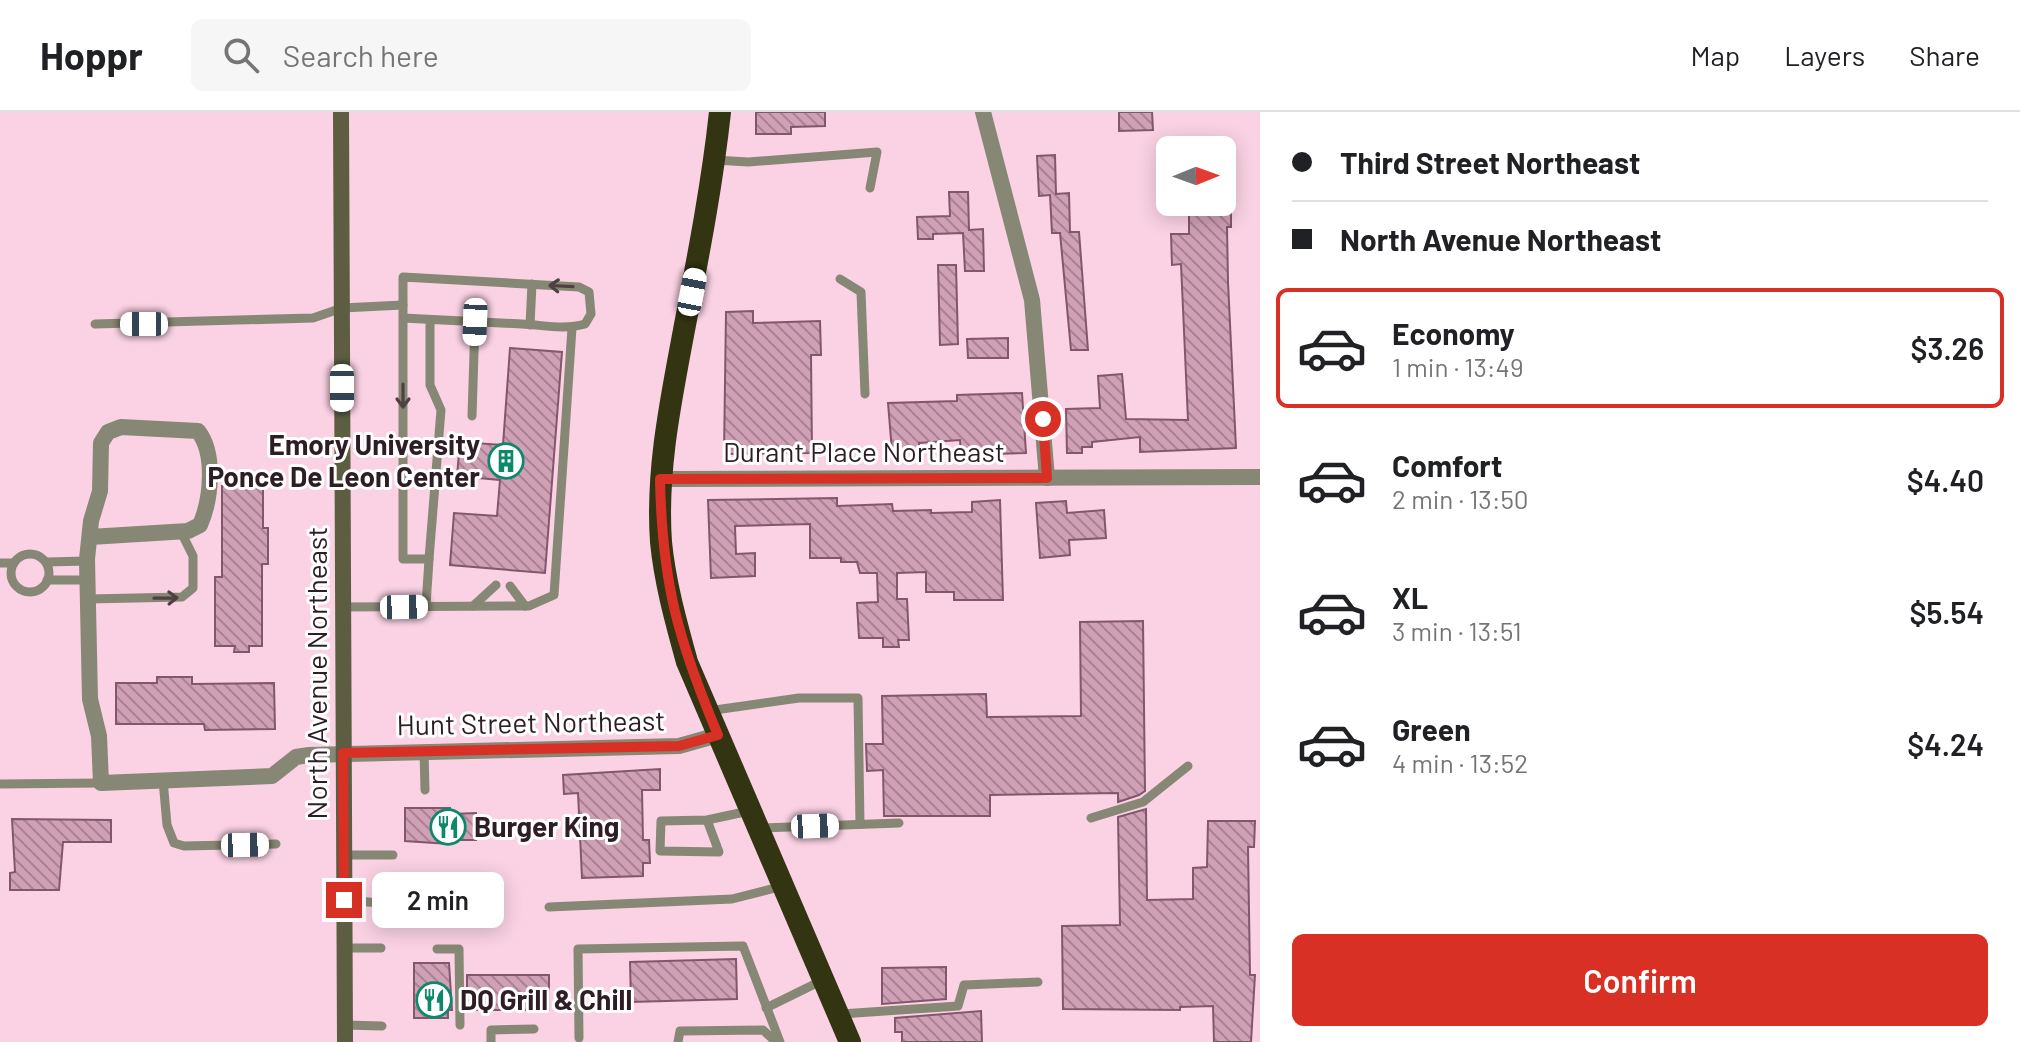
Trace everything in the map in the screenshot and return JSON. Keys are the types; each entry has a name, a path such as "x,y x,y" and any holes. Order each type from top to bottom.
{"highway":[{"path":"720,112 715,160 667,421 660,479 661,543 671,605 687,662 850,1042"}],"main road":[{"name":"North Avenue Northeast","path":"341,112 345,1034"}],"street":[{"path":"983,112 1025,300 1047,478"},
{"path":"90,537 181,532 200,525 204,516 209,467 203,438 198,431 134,426 108,432 101,443 100,491 90,537 87,561 90,699 99,736 101,783"},
{"name":"Durant Place Northeast","path":"660,479 1260,477"},
{"name":"Hunt Street Northeast","path":"101,783 272,776 296,757 343,753 679,746 718,735"}],"lane":[{"path":"715,160 748,162 877,152 870,188"},
{"path":"403,318 572,328 585,324 591,314 589,292 579,287 403,277 403,305 403,318 403,559 429,559"},
{"path":"840,279 861,292 865,394"},
{"path":"530,325 532,284"},
{"path":"95,324 313,318 342,308 403,305"},
{"path":"426,606 441,410 430,385 430,320"},
{"path":"472,416 475,322"},
{"path":"342,607 525,606 544,602 554,595 572,328"},
{"path":"88,599 182,597 193,588 193,556 181,532"},
{"path":"0,563 14,563 30,553 46,562 87,561"},
{"path":"46,562 47,580"},
{"path":"12,581 14,563"},
{"path":"0,581 12,581 20,589 32,592 47,580 88,580"},
{"path":"473,606 496,585"},
{"path":"510,586 525,606"},
{"path":"708,711 799,698 858,698 860,824"},
{"path":"424,751 425,790"},
{"path":"1091,818 1143,802 1188,766"},
{"path":"163,780 167,825 174,843 184,846 276,844"},
{"path":"0,784 101,783"},
{"path":"707,820 719,852 660,851 661,821 707,820 754,820 899,823"},
{"path":"343,855 393,855"},
{"path":"549,907 732,899 783,886"},
{"path":"344,900 380,903"},
{"path":"579,1038 578,949 743,946 778,1042"},
{"path":"344,948 381,948"},
{"path":"437,949 459,949 460,1025"},
{"path":"766,1008 823,980"},
{"path":"837,1014 958,1006 964,985 1038,982"},
{"path":"345,1034 382,1026"},
{"path":"491,1042 491,1030 534,1029"},
{"path":"678,1042 680,1031 763,1030 778,1042"}],"building":[{"path":"756,112 825,112 825,126 791,127 791,134 756,134"},
{"path":"1119,112 1152,112 1153,130 1119,131"},
{"path":"1055,155 1056,194 1069,193 1070,232 1079,232 1088,350 1071,350 1060,233 1052,233 1050,195 1039,196 1037,156"},
{"path":"949,192 968,192 969,230 983,229 984,271 965,271 963,233 933,234 933,239 918,239 917,217 950,216"},
{"path":"1189,216 1231,216 1231,227 1227,227 1228,282 1236,448 1140,452 1140,437 1092,442 1092,447 1082,447 1082,453 1067,453 1066,409 1100,408 1098,376 1122,374 1126,419 1188,420 1181,264 1172,265 1171,234 1189,234"},
{"path":"938,265 956,265 958,344 940,345"},
{"path":"753,311 753,323 820,321 821,355 811,355 812,453 724,454 726,312"},
{"path":"1008,338 1008,358 968,358 967,339"},
{"name":"Emory University Ponce De Leon Center","path":"510,348 562,352 545,573 450,565 454,513 497,516 500,480 457,476 460,442 503,445"},
{"path":"1022,393 1026,453 961,455 960,440 919,443 919,449 892,451 888,403 957,401 957,395"},
{"path":"222,486 263,487 263,528 268,528 268,564 262,564 262,646 249,646 249,652 234,652 235,646 215,646 215,577 222,577"},
{"path":"837,498 837,506 892,504 893,511 931,510 931,513 972,512 972,502 1000,500 1003,600 954,600 954,592 926,592 926,572 897,573 897,599 907,599 909,640 898,640 899,647 883,647 883,638 859,638 857,603 878,602 877,573 860,573 857,562 841,562 841,558 810,558 810,524 735,526 736,554 755,553 755,576 711,578 708,500"},
{"path":"1066,501 1067,513 1104,510 1106,538 1069,540 1070,555 1040,558 1036,503"},
{"path":"1143,621 1145,791 1118,802 1118,793 990,795 990,816 884,816 883,770 867,771 866,744 883,744 882,696 986,694 987,717 1081,716 1080,622"},
{"path":"157,677 192,677 192,684 274,683 275,729 205,730 204,724 116,724 116,683 157,683"},
{"path":"660,769 660,790 642,790 643,840 649,840 650,863 643,863 643,876 582,878 578,793 564,794 563,775"},
{"path":"405,808 450,808 450,814 476,813 476,840 449,840 449,844 405,841"},
{"path":"1146,809 1147,900 1193,899 1193,868 1207,867 1208,821 1255,821 1254,847 1248,847 1250,975 1255,975 1251,1042 1214,1042 1213,1006 1180,1007 1180,1010 1063,1009 1062,926 1120,925 1118,817"},
{"path":"12,819 111,820 111,842 63,842 59,890 10,890 10,873 15,872"},
{"path":"468,886 469,926 433,927 432,887"},
{"path":"736,959 737,999 631,1002 630,962"},
{"path":"414,963 449,963 452,1010 448,1010 448,1018 414,1018"},
{"path":"946,967 946,999 882,1004 882,968"},
{"path":"467,975 549,975 549,1010 467,1010"},
{"path":"981,1011 982,1042 902,1042 902,1032 895,1032 895,1018"}],"place":[{"name":"Emory University Ponce De Leon Center","path":"506,461"},
{"name":"Burger King","path":"448,827"},
{"name":"DQ Grill & Chill","path":"434,1000"}],"route":[{"path":"344,900 343,753 679,746 718,735 687,662 671,605 661,543 660,479 1047,478 1043,419"}]}
